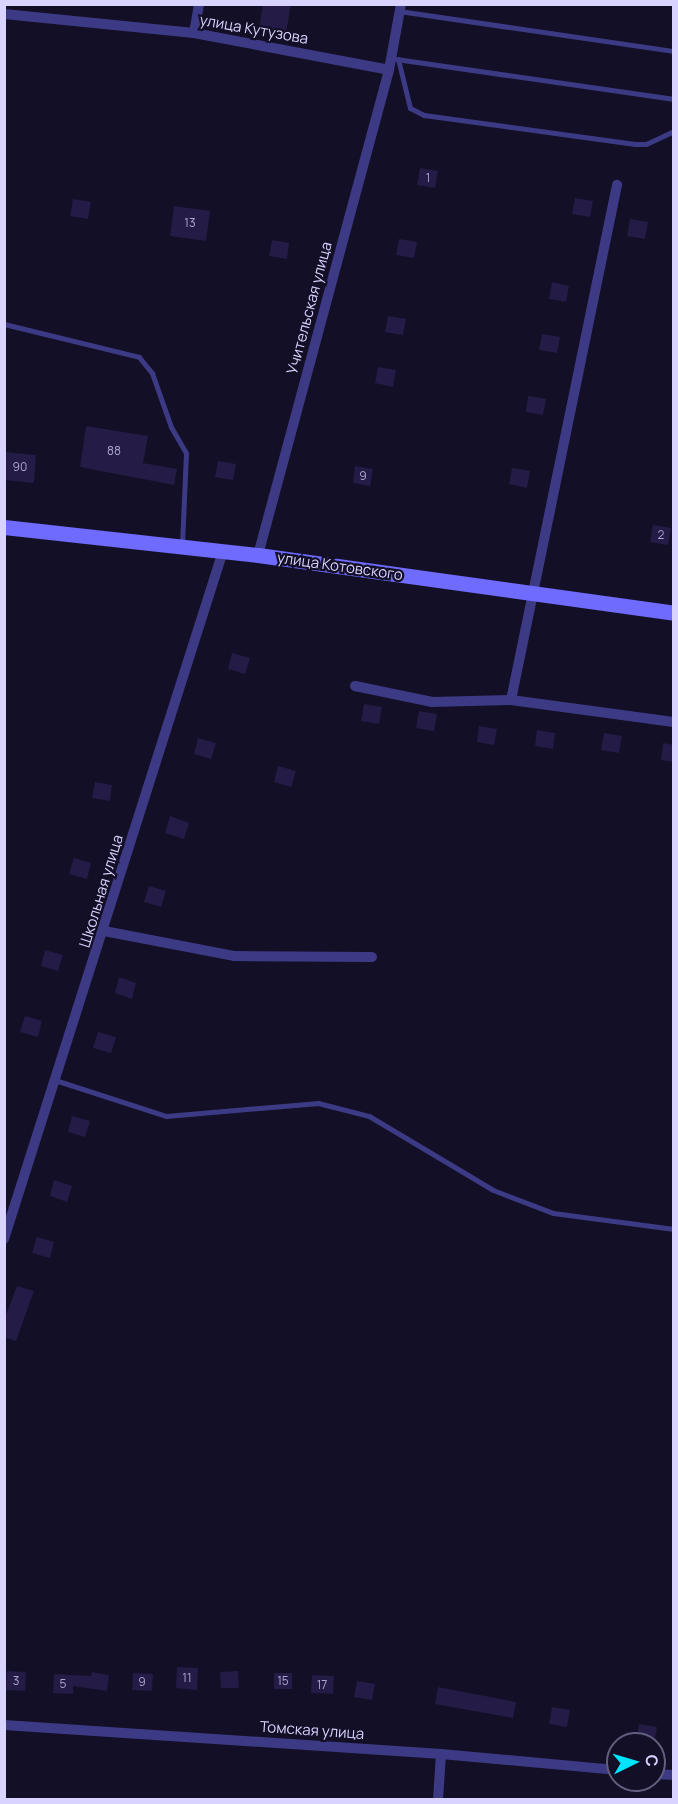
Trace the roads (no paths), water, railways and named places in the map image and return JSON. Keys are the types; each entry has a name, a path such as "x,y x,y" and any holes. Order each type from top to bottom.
{"main road":[{"name":"улица Котовского","path":"4,527 258,555 533,591 674,613"}],"street":[{"path":"194,33 199,4"},
{"name":"Учительская улица","path":"258,555 393,63 400,8"},
{"name":"улица Кутузова","path":"4,14 194,33 393,63"},
{"path":"511,700 617,185"},
{"name":"Школьная улица","path":"4,1239 58,1080 223,551"},
{"path":"355,686 432,702 511,700 674,722"},
{"path":"104,931 234,956 372,957"},
{"name":"Томская улица","path":"4,1725 441,1754 606,1769"},
{"path":"438,1800 441,1754"}],"lane":[{"path":"400,8 674,51"},
{"path":"674,99 393,63 410,108 424,115 635,144 646,144 674,131"},
{"path":"4,324 139,357 152,373 171,427 186,453 182,547"},
{"path":"58,1080 166,1116 318,1102 369,1116 493,1190 553,1214 674,1229"}]}
